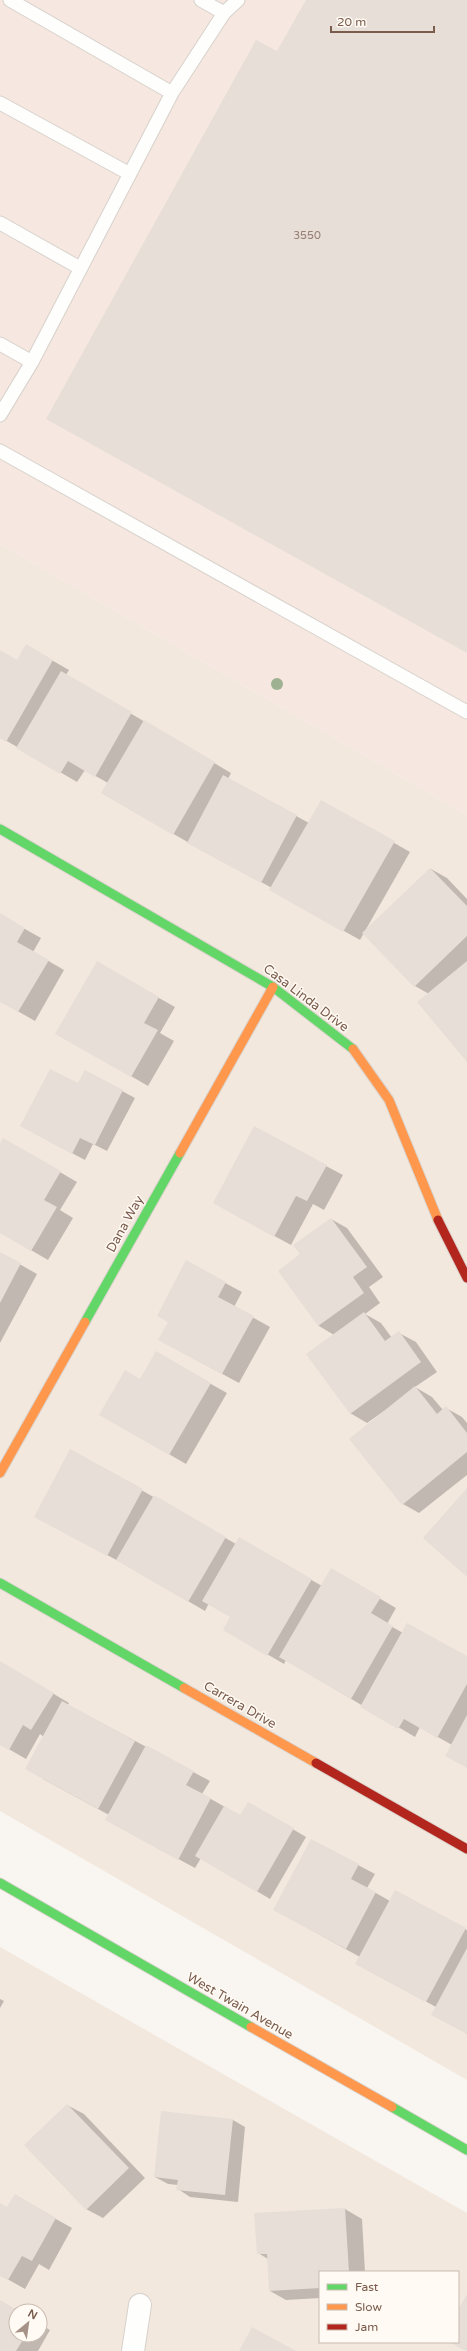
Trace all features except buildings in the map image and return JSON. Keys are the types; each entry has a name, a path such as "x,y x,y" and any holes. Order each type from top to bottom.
{"street":[{"name":"Casa Linda Drive","path":"0,829 274,987 354,1050 389,1100 442,1232 467,1278"},
{"name":"Dana Way","path":"0,1473 274,987"},
{"name":"Carrera Drive","path":"0,1583 467,1849"},
{"name":"West Twain Avenue","path":"0,1883 467,2150"},
{"path":"133,2351 140,2305"}],"lane":[{"path":"10,0 172,93"},
{"path":"201,0 224,13"},
{"path":"0,415 32,362 172,93 224,13 238,0"},
{"path":"0,103 130,174"},
{"path":"0,223 80,268"},
{"path":"0,344 32,362"},
{"path":"0,450 467,712"}],"shaded area":[{"path":"0,0 467,0 467,815 0,544"},
{"path":"0,544 467,815 467,2080 0,1811"},
{"path":"0,1947 467,2213 467,2351 0,2351"}],"traffic: fast":[{"path":"0,829 273,987 353,1049"},
{"path":"85,1322 180,1153"},
{"path":"0,1583 184,1688"},
{"path":"0,1883 251,2027"},
{"path":"392,2107 467,2150"}],"traffic: slow":[{"path":"180,1153 273,987"},
{"path":"353,1049 389,1100 438,1220"},
{"path":"0,1473 85,1322"},
{"path":"184,1688 316,1763"},
{"path":"251,2027 392,2107"}],"traffic: jam":[{"path":"438,1220 467,1278"},
{"path":"316,1763 467,1849"}]}
